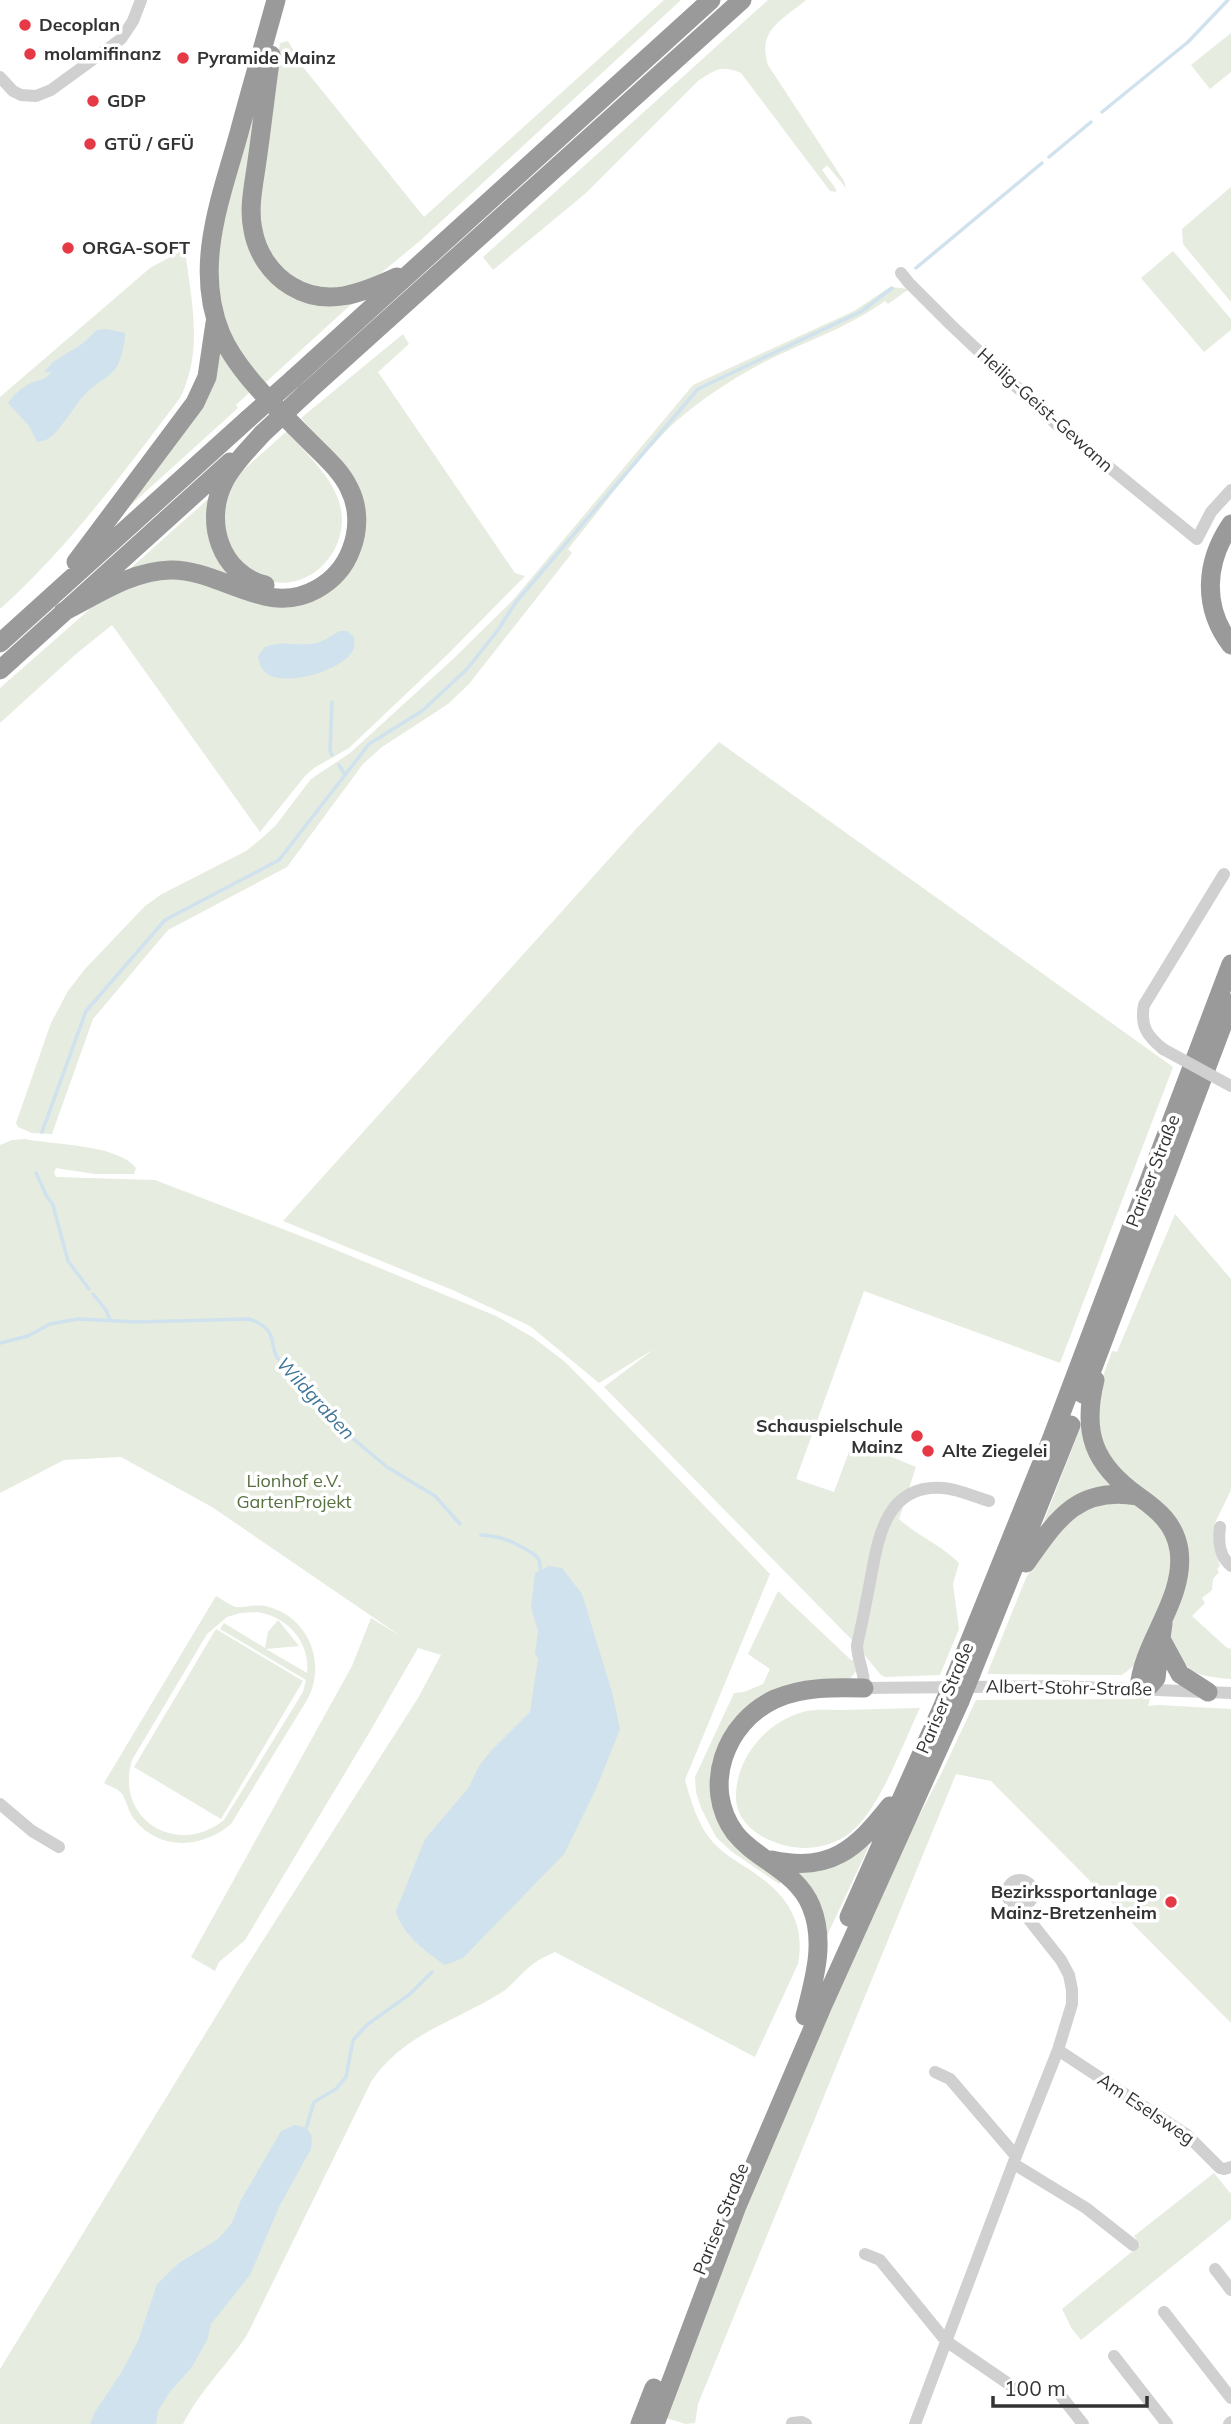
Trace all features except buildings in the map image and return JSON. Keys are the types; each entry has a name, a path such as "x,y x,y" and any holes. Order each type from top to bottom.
{"highway":[{"path":"277,0 252,201 252,228 260,253 285,282 320,297 359,294 414,269"},
{"path":"63,612 131,577 155,571 202,573 270,598 282,599 306,594 327,582 337,574 350,554 356,530 355,506 349,486 235,358 216,319 210,291 209,262 216,216 277,0"},
{"path":"0,643 248,419 299,386 742,0"},
{"path":"294,425 336,482 347,519 344,542 333,562 316,578 295,586 272,587 240,573 225,556 217,533 216,507 224,482 299,386 414,269 707,4"},
{"path":"51,596 195,403 207,377 216,319"},
{"path":"0,670 262,434"},
{"path":"1231,524 1220,543 1210,586 1212,611 1231,645"},
{"name":"Pariser Straße","path":"654,2424 748,2181 964,1674 1231,964"},
{"name":"Pariser Straße","path":"964,1674 1007,1590 1231,1003"},
{"path":"1107,1331 1091,1395 1088,1422 1094,1447 1108,1470 1163,1516 1174,1532 1179,1549 1178,1573 1162,1631 1156,1678 1150,1685 1139,1689"},
{"path":"1007,1590 1044,1536 1073,1506 1090,1497 1108,1494 1139,1497"},
{"path":"1162,1631 1180,1674 1208,1692"},
{"path":"806,2016 817,1960 815,1919 806,1897 787,1875 737,1835 723,1810 719,1792 722,1757 729,1741 747,1718 775,1699 811,1689 864,1688"},
{"name":"Pariser Straße","path":"640,2424 722,2212 806,2016 906,1786 953,1701"},
{"path":"767,1859 793,1864 813,1864 842,1853 864,1837 906,1786"}],"street":[{"path":"0,77 12,91 21,95 36,96 51,90 121,39 133,21 141,0"},
{"name":"Heilig-Geist-Gewann","path":"901,272 925,299 1055,423 1197,539 1211,512 1231,490"},
{"path":"1224,874 1144,1005 1142,1024 1163,1049 1231,1086"},
{"path":"864,1688 864,1670 857,1645 881,1529 891,1510 916,1491 925,1489 945,1488 989,1502"},
{"path":"1220,1527 1220,1550 1225,1561 1231,1566"},
{"name":"Albert-Stohr-Straße","path":"864,1688 1059,1686 1231,1693"},
{"path":"0,1804 32,1831 60,1847"},
{"path":"915,2424 1058,2050 1072,2004 1069,1975 1021,1906"},
{"name":"Am Eselsweg","path":"1058,2050 1187,2134 1220,2168 1231,2167"},
{"path":"934,2072 950,2079 1015,2160 1086,2208 1133,2245"},
{"path":"865,2254 880,2260 946,2342 1016,2389"},
{"path":"1215,2269 1231,2290"},
{"path":"1164,2312 1231,2398"},
{"path":"1114,2356 1167,2424"},
{"path":"1061,2396 1083,2424"},
{"path":"792,2423 802,2421 806,2424"}],"green space":[{"path":"664,0 681,0 421,240 369,283 325,293 292,283 257,234 262,159 280,43 288,41 303,67 424,217"},
{"path":"768,0 806,0 774,27 766,43 765,53 768,65 846,188 827,165 822,170 836,189 836,192 830,191 741,73 719,69 699,80 586,193 493,270 483,257"},
{"path":"1231,33 1231,72 1210,89 1191,65"},
{"path":"264,57 247,211 268,273 357,299 265,383 236,346 221,311 216,250"},
{"path":"1231,187 1231,302 1183,244 1182,229"},
{"path":"185,249 194,343 192,361 180,398 73,535 0,609 0,397 150,268"},
{"path":"1173,251 1231,319 1231,330 1204,352 1141,278"},
{"path":"890,287 909,289 888,304 885,301 850,322 739,376 671,426 638,462 568,549 572,553 469,684 448,704 382,747 363,764 287,867 168,930 93,1019 52,1134 32,1133 18,1127 16,1123 51,1023 68,991 85,969 145,906 162,894 246,851 261,839 276,825 311,779 350,753 452,660 513,600 693,385 854,311"},
{"path":"403,334 409,344 378,372 515,573 525,576 447,655 349,748 305,776 260,832 112,625 0,723 0,688 99,601 166,574 292,603 356,553 337,458 301,418"},
{"path":"217,345 251,391 236,405 238,408 110,524 195,411"},
{"path":"287,431 331,485 340,505 342,521 340,536 325,563 300,580 285,583 254,575 232,559 220,507 239,474"},
{"path":"217,491 235,575 226,578 123,575"},
{"path":"719,742 1173,1067 1060,1363 864,1291 796,1479 834,1492 853,1441 916,1467 899,1519 959,1563 953,1584 959,1629 940,1675 881,1675 852,1640 604,1387 654,1349 599,1383 530,1326 455,1291 283,1221 636,829"},
{"name":"Lionhof e.V. GartenProjekt","path":"25,1139 100,1150 127,1160 136,1168 134,1174 95,1174 56,1168 56,1177 155,1180 319,1243 496,1316 534,1338 585,1382 770,1574 685,1780 698,1819 711,1840 773,1888 783,1898 796,1921 800,1948 798,1964 755,2057 555,1952 527,1969 499,1994 413,2041 398,2052 371,2082 247,2335 183,2424 0,2424 0,2369 248,1964 418,1698 441,1655 418,1648 245,1940 219,1962 215,1971 191,1957 352,1666 371,1618 402,1637 212,1507 121,1457 64,1460 0,1493 0,1145"},
{"path":"1175,1214 1231,1279 1231,1490 1214,1525 1219,1572 1213,1579 1212,1590 1202,1598 1205,1603 1192,1616 1231,1649 1231,1679 1193,1671 1181,1660 1168,1640 1186,1559 1105,1458 1095,1399 1112,1351 1117,1352"},
{"path":"1085,1416 1119,1485 1040,1531"},
{"path":"1090,1502 1140,1504 1168,1533 1172,1575 1136,1664 1122,1675 987,1674 1026,1578 1043,1547"},
{"path":"778,1591 851,1660 856,1660 857,1670 848,1681 756,1704 715,1802 784,1878 779,1884 731,1851 716,1837 701,1808 695,1777 734,1693 763,1684 770,1669 748,1654"},
{"path":"216,1596 236,1607 269,1607 295,1621 304,1632 314,1658 313,1686 231,1824 220,1832 194,1842 168,1841 144,1829 132,1816 121,1792 104,1783","holes":["240,1613 267,1614 286,1624 301,1641 307,1673 266,1649 299,1646 278,1620 268,1632 265,1648 224,1623 220,1629 306,1680 303,1692 224,1820 206,1831 187,1835 169,1833 154,1826 141,1815 132,1800 129,1781 132,1760 207,1634 227,1617"]},
{"path":"216,1629 303,1681 221,1819 134,1767"},
{"name":"Bezirkssportanlage Mainz-Bretzenheim","path":"1150,1699 1148,1706 1231,1709 1231,2023 991,1781 956,1774 698,2404 695,2423 686,2424 666,2418 760,2168 912,1829 976,1700"},
{"path":"920,1708 881,1792 862,1821 845,1836 821,1846 791,1847 759,1835 743,1819 736,1798 741,1770 755,1744 777,1724 812,1710"},
{"path":"868,1844 869,1846 825,1940 793,1869"},
{"path":"1214,2173 1231,2194 1231,2219 1081,2340 1062,2309 1140,2245 1134,2236"}],"water":[{"path":"97,330 125,333 118,365 88,392 52,436 37,442 29,426 8,403 24,387 47,377 51,372 44,372 53,362 82,344"},
{"path":"340,631 347,631 354,637 354,648 349,656 329,669 289,679 269,675 260,664 258,656 265,647 278,644 313,644"},
{"path":"549,1566 562,1568 582,1594 612,1692 620,1729 596,1789 564,1854 463,1958 445,1965 409,1934 396,1911 425,1839 469,1787 479,1766 491,1751 530,1712 538,1659 535,1654 538,1631 531,1607 535,1573"},
{"path":"295,2125 306,2128 312,2136 311,2149 280,2205 250,2275 211,2324 207,2340 192,2367 169,2393 158,2411 156,2424 90,2424 138,2341 157,2284 179,2263 218,2239 232,2223 241,2200 281,2131"}],"waterway":[{"path":"1102,112 1188,42 1228,0"},
{"path":"1049,157 1091,122"},
{"path":"916,268 1042,163"},
{"path":"42,1132 86,1011 165,920 279,860 369,744 422,711 467,669 516,602 698,389 862,311 892,288"},
{"path":"332,702 332,755"},
{"path":"339,765 345,775"},
{"path":"36,1173 53,1205 68,1261 89,1289"},
{"path":"93,1294 106,1310 110,1320"},
{"name":"Wildgraben","path":"0,1343 28,1336 50,1324 78,1319 136,1322 249,1319 268,1331 277,1358 294,1369 350,1436 387,1467 435,1496 460,1524"},
{"name":"Wildgraben","path":"481,1535 504,1539 533,1554 538,1558 540,1575"},
{"name":"Wildgraben","path":"305,2132 314,2102 336,2089 346,2077 353,2040 368,2024 410,1994 432,1972"}],"place":[{"name":"Decoplan","path":"25,25"},
{"name":"molamifinanz","path":"30,54"},
{"name":"Pyramide Mainz","path":"183,58"},
{"name":"GDP","path":"93,101"},
{"name":"GTÜ / GFÜ","path":"90,144"},
{"name":"ORGA-SOFT","path":"68,248"},
{"name":"Schauspielschule Mainz","path":"917,1436"},
{"name":"Alte Ziegelei","path":"928,1451"},
{"name":"Bezirkssportanlage Mainz-Bretzenheim","path":"1171,1902"}]}
